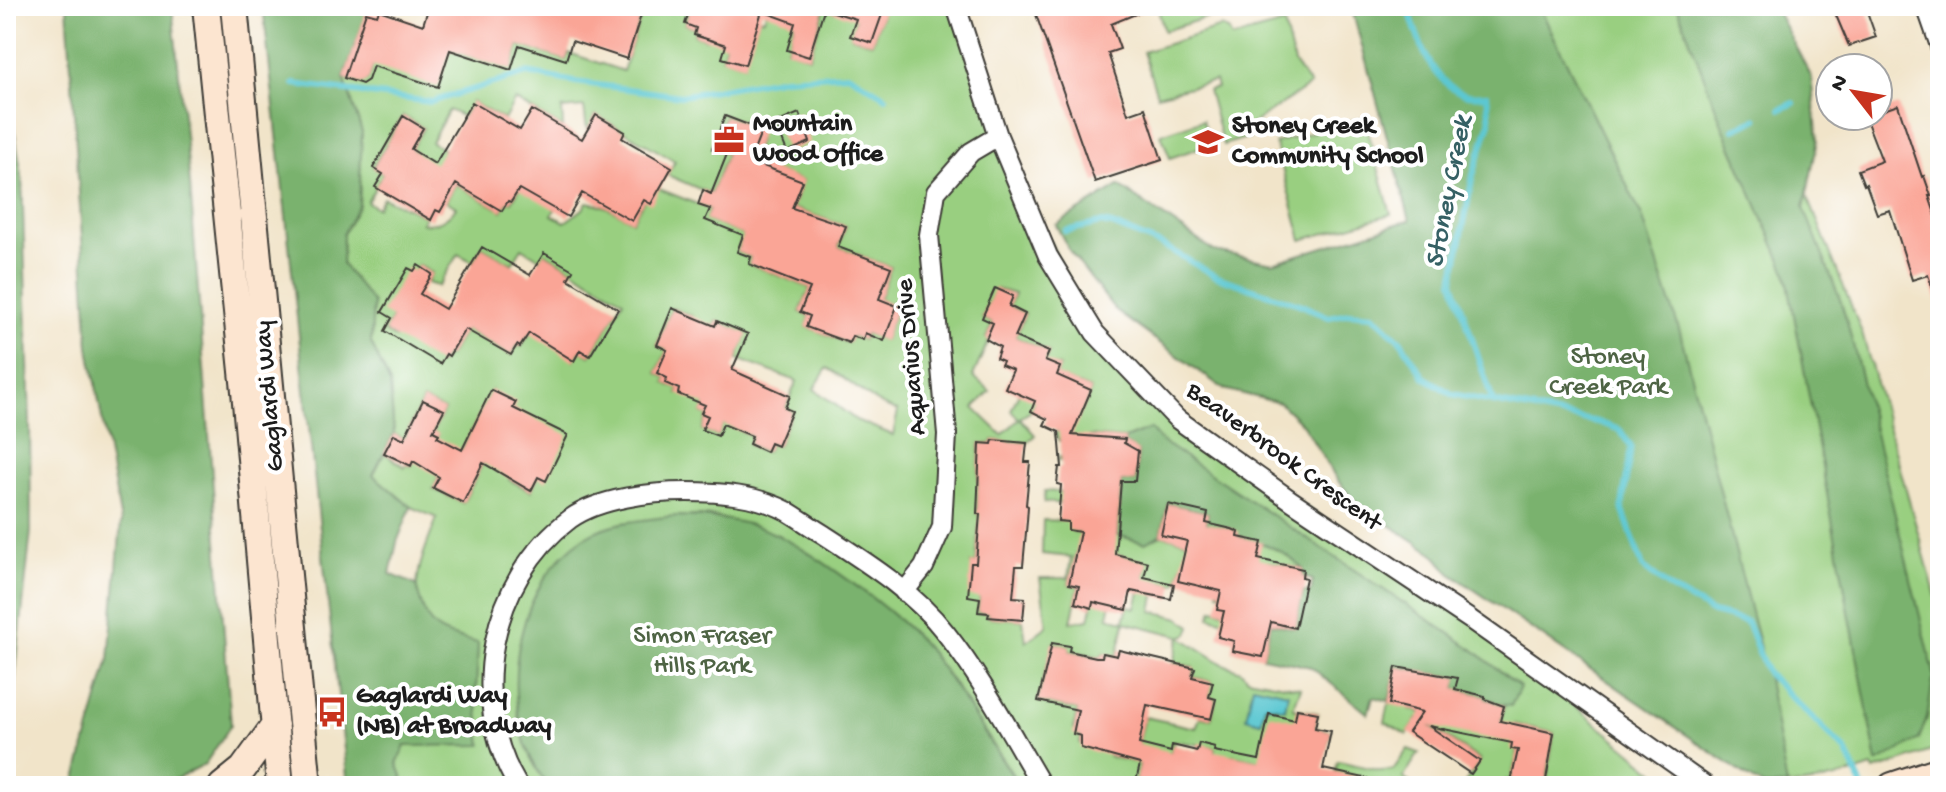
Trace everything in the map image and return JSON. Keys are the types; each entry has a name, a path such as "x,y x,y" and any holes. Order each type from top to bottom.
{"main road":[{"name":"Gaglardi Way","path":"206,6 280,786"},
{"name":"Gaglardi Way","path":"234,6 308,786"},
{"path":"222,786 243,769 275,725"},
{"path":"1892,786 1940,770"}],"street":[{"name":"Beaverbrook Crescent","path":"956,6 998,136 1048,256 1095,333 1177,419 1292,501 1471,620 1706,786"},
{"path":"1926,6 1940,46"},
{"name":"Aquarius Drive","path":"904,592 924,567 942,527 947,434 929,235 936,192 971,152 998,136"},
{"path":"518,786 499,744 492,716 490,686 503,607 521,571 543,543 572,517 614,500 671,492 711,492 748,497 786,511 862,559 904,592 944,630 977,677 1042,786"}],"green space":[{"path":"67,6 172,6 190,184 231,725 205,764 163,786 74,786 109,659 121,522 89,348"},
{"path":"263,6 369,6 344,78 362,132 359,205 343,234 342,264 373,303 371,343 390,384 394,434 373,475 411,507 397,542 390,574 416,585 424,612 435,627 478,643 476,695 482,745 405,746 397,763 404,781 402,786 348,786"},
{"path":"634,6 691,6 685,24 696,28 694,35 705,39 730,32 722,57 744,64 759,18 764,19 768,6 792,6 795,23 787,49 809,57 825,9 858,12 851,36 872,43 885,6 956,6 998,136 1095,333 1177,419 1471,620 1672,786 1550,786 1546,784 1554,733 1515,724 1518,750 1511,781 1506,780 1505,786 1463,786 1480,760 1418,718 1407,735 1385,722 1389,703 1407,707 1411,701 1410,709 1496,739 1504,706 1519,687 1471,648 1160,441 1150,429 1125,439 1090,436 1076,505 1044,502 1045,491 1074,493 1077,462 1059,460 1059,457 1078,455 1076,439 1059,441 1055,435 1064,415 1077,421 1091,390 1056,376 1060,367 1044,363 1049,352 1015,337 1025,314 1009,306 1014,294 996,289 982,318 993,323 986,338 989,340 973,376 990,391 974,408 1002,435 1019,419 1011,410 1022,386 1038,395 1031,411 1020,418 1035,435 1027,443 993,440 992,444 980,443 977,514 991,515 979,525 976,563 971,563 980,597 978,612 989,613 989,617 1023,620 1026,642 1047,626 1040,578 1068,578 1071,557 1042,554 1043,520 1068,521 1074,532 1117,535 1145,543 1161,535 1200,544 1262,542 1291,557 1303,569 1268,562 1238,624 1210,617 1213,609 1233,613 1237,596 1218,592 1222,574 1182,565 1178,581 1174,584 1158,581 1152,611 1180,618 1191,626 1188,634 1181,637 1223,664 1241,671 1247,678 1301,688 1293,708 1318,713 1315,728 1331,731 1320,773 1234,755 1213,758 1215,747 1174,741 1171,752 1139,765 1135,786 1020,786 952,681 924,645 779,535 713,516 674,516 516,686 526,738 547,786 423,786 404,781 397,763 405,746 478,713 475,677 478,644 436,629 425,618 419,605 418,576 437,518 411,507 373,475 384,453 405,467 406,464 411,466 416,456 439,477 433,489 463,503 483,463 514,468 509,480 531,491 538,477 523,436 492,390 462,450 432,448 438,435 433,431 444,410 423,400 404,439 394,434 390,384 371,343 373,303 342,264 343,234 359,205 362,132 344,78 362,84 368,80 375,59 441,47 511,69 519,45 566,60 569,53 623,71 642,12 633,9","holes":["515,100 563,128 562,109 584,107 587,130 596,115 675,161 667,175 711,194 727,154 712,148 725,116 749,125 747,132 759,138 750,162 802,181 792,208 846,226 838,247 891,267 879,299 897,306 884,340 865,333 863,340 852,336 848,343 807,327 810,316 800,312 810,288 749,264 751,257 737,252 744,235 706,220 710,209 659,189 644,200 632,221 587,202 583,209 565,222 552,215 555,209 532,167 512,202 508,201 502,211 456,184 446,201 456,207 445,218 432,223 422,223 425,216 383,197 377,208 367,202 383,174 373,167 403,116 423,128 411,149 437,169 444,150 431,142 449,110 463,117 472,102 504,120","482,247 512,264 522,248 540,259 545,253 623,300 590,356 580,350 574,360 542,312 521,347 517,345 511,355 465,329 449,356 446,355 440,364 399,331 395,338 385,332 418,265 432,273 427,283 438,286 458,254 473,262","672,308 692,316 708,340 717,321 747,334 737,359 797,381 785,408 792,411 777,446 770,443 766,452 749,445 752,436 723,423 718,436 702,430 708,416 702,413 713,385 678,394 679,389 665,383 667,378 657,373 667,350 657,345","827,368 836,373 879,403 898,411 893,435 856,420 814,389","1076,552 1120,555 1147,563 1136,608 1128,606 1124,621 1108,617 1111,602 1096,590 1089,619 1071,622 1079,586 1069,584","1125,622 1180,636 1174,663 1194,667 1193,677 1212,682 1209,697 1216,699 1211,719 1200,717 1196,728 1145,717 1134,762 1109,757 1109,754 1080,743 1081,736 1073,728 1078,710 1038,701 1053,643 1069,646 1069,651 1102,657 1103,653 1117,656"]},
{"path":"1157,6 1243,6 1164,31"},
{"name":"Stoney Creek Park","path":"1351,6 1732,6 1862,333 1940,611 1940,748 1874,771 1872,767 1813,783 1782,785 1754,781 1450,573 1434,554 1358,504 1338,481 1303,425 1280,403 1224,389 1116,311 1069,250 1056,225 1119,186 1214,251 1273,263 1410,220"},
{"name":"Stoney Creek Park","path":"1351,6 1539,6 1642,216 1680,332 1768,679 1787,786 1764,786 1754,781 1450,573 1434,554 1358,504 1338,481 1303,425 1280,403 1224,389 1116,311 1069,250 1056,225 1119,186 1214,251 1273,263 1410,220"},
{"path":"1677,6 1774,6 1811,76 1814,132 1817,132 1818,140 1804,208 1841,302 1852,340 1935,677 1927,718 1919,739 1877,763 1786,272 1725,132"},
{"path":"1284,24 1294,63 1310,85 1252,124 1253,136 1223,145 1208,90 1217,88 1215,81 1157,95 1143,52 1221,27 1228,30 1232,38"},
{"path":"6,82 22,175 31,531 6,763 6,463 10,359 6,355"},
{"path":"1364,117 1391,214 1302,240 1275,143"},
{"path":"1203,120 1210,144 1170,158 1161,134"},
{"path":"1150,429 1161,441 1471,648 1520,687 1511,706 1495,704 1485,696 1455,689 1457,678 1397,667 1389,701 1373,697 1368,714 1311,667 1263,657 1271,623 1295,628 1303,591 1311,592 1313,580 1302,577 1303,569 1276,549 1244,539 1231,529 1206,525 1208,513 1168,504 1161,535 1145,543 1117,535 1121,481 1135,481 1138,452 1124,443 1125,439"},
{"name":"Simon Fraser Hills Park","path":"674,516 716,518 758,527 823,562 872,598 927,648 1020,786 547,786 529,754 520,726 516,696 516,666 530,606 544,579 562,556 585,537 617,524"},
{"path":"1408,749 1419,753 1403,778 1415,786 1398,786 1335,772 1338,761 1383,771 1393,770"}],"water":[{"path":"1253,685 1288,693 1285,709 1265,705 1261,722 1246,718"}],"building":[{"path":"429,6 634,6 633,9 642,12 627,59 572,41 566,60 519,45 511,70 450,50 438,87 373,66 368,80 362,84 344,78 366,12 377,15 379,10 423,25"},
{"path":"691,6 825,6 809,57 787,50 795,23 762,11 745,65 722,58 726,45 694,35 696,28 685,24"},
{"path":"827,6 885,6 872,43 850,36 856,19 827,10"},
{"path":"1033,6 1155,6 1111,24 1120,49 1108,53 1128,114 1145,108 1162,160 1095,182"},
{"path":"1832,6 1865,6 1876,37 1849,46"},
{"path":"472,102 520,130 532,110 582,139 596,115 625,132 622,138 672,167 651,204 644,200 632,221 582,193 568,217 519,189 502,211 456,184 440,212 436,210 431,220 375,187 383,174 373,168 403,116 423,128 411,149 435,164"},
{"path":"1898,105 1940,228 1940,303 1928,275 1912,280 1890,210 1877,214 1858,170 1882,161 1871,132 1894,132 1894,106"},
{"path":"799,113 810,142 787,152 776,123"},
{"path":"725,116 762,130 750,161 803,181 792,208 846,226 838,247 891,267 879,299 897,306 884,341 865,333 863,340 852,336 849,343 806,327 810,316 800,312 810,288 749,264 751,257 737,252 743,235 705,220 710,209 698,205 703,190 711,194 727,154 712,149"},
{"path":"482,247 530,275 544,253 573,270 568,279 618,309 590,356 580,350 574,361 529,333 511,355 465,329 449,356 446,354 440,364 385,331 392,318 382,312 408,268 414,271 418,265 432,274 420,294 445,309"},
{"path":"995,288 1013,296 1009,306 1025,314 1015,337 1049,352 1045,361 1060,367 1057,375 1091,390 1072,435 1125,439 1124,443 1138,451 1135,481 1121,481 1115,554 1148,562 1144,577 1174,584 1171,599 1131,591 1127,610 1093,602 1092,608 1075,603 1079,586 1069,584 1080,532 1068,530 1068,522 1058,521 1061,485 1057,484 1059,467 1062,467 1059,432 1044,425 1047,419 1031,411 1035,401 1005,388 1013,370 1001,365 1003,361 996,358 1000,347 986,339 993,323 982,318"},
{"path":"672,308 715,326 717,321 748,334 732,370 790,396 785,408 792,411 777,446 770,443 766,452 749,444 752,436 723,424 718,436 702,430 708,416 701,413 705,405 678,394 679,389 665,383 667,378 657,373 667,350 657,345"},
{"path":"491,390 516,402 513,408 568,435 546,481 538,477 531,491 483,463 463,503 433,488 439,477 413,461 411,466 384,453 394,434 404,439 423,400 444,410 433,431 439,434 437,437 462,450"},
{"path":"993,440 1027,443 1025,462 1030,462 1023,566 1016,566 1013,597 1025,598 1023,620 988,617 989,613 978,612 980,598 968,596 971,563 976,563 980,514 977,514 980,443 992,444"},
{"path":"1168,504 1208,513 1206,523 1239,532 1238,537 1262,542 1258,559 1303,569 1302,577 1306,578 1295,628 1271,622 1263,657 1232,651 1234,641 1218,637 1224,611 1217,610 1221,591 1178,581 1187,541 1161,535"},
{"path":"1052,643 1070,646 1069,651 1096,657 1102,657 1103,653 1117,656 1119,650 1195,668 1192,677 1213,682 1209,697 1216,699 1211,719 1147,705 1139,744 1171,752 1172,745 1197,751 1199,743 1215,747 1214,751 1259,760 1269,714 1295,720 1297,709 1318,713 1315,728 1331,731 1323,769 1369,779 1368,786 1246,786 1227,782 1226,786 1202,786 1182,782 1181,786 1135,786 1140,764 1081,748 1081,736 1073,734 1078,710 1038,701"},
{"path":"1396,667 1458,678 1455,689 1485,696 1485,699 1504,706 1500,721 1554,733 1545,786 1510,786 1518,750 1511,749 1512,743 1429,726 1480,761 1471,774 1408,732 1422,712 1389,704"}],"waterway":[{"name":"Stoney Creek","path":"1408,6 1416,32 1435,71 1455,90 1468,95 1487,95 1490,122 1473,175 1453,281 1493,402 1598,422 1620,430 1631,447 1622,508 1643,567 1671,589 1713,613 1747,622 1767,673 1846,751 1862,786"},
{"path":"294,84 431,102 527,73 681,96 784,78 848,74 886,97"},
{"path":"1781,109 1794,103"},
{"path":"1734,129 1757,119"},
{"path":"1065,231 1101,223 1112,225 1162,245 1217,277 1329,317 1349,313 1373,315 1401,341 1424,377 1452,394 1493,402"}],"place":[{"name":"Mountain Wood Office","path":"729,140"},
{"name":"Stoney Creek Community School","path":"1208,142"},
{"name":"Gaglardi Way (NB) at Broadway","path":"332,712"}]}
